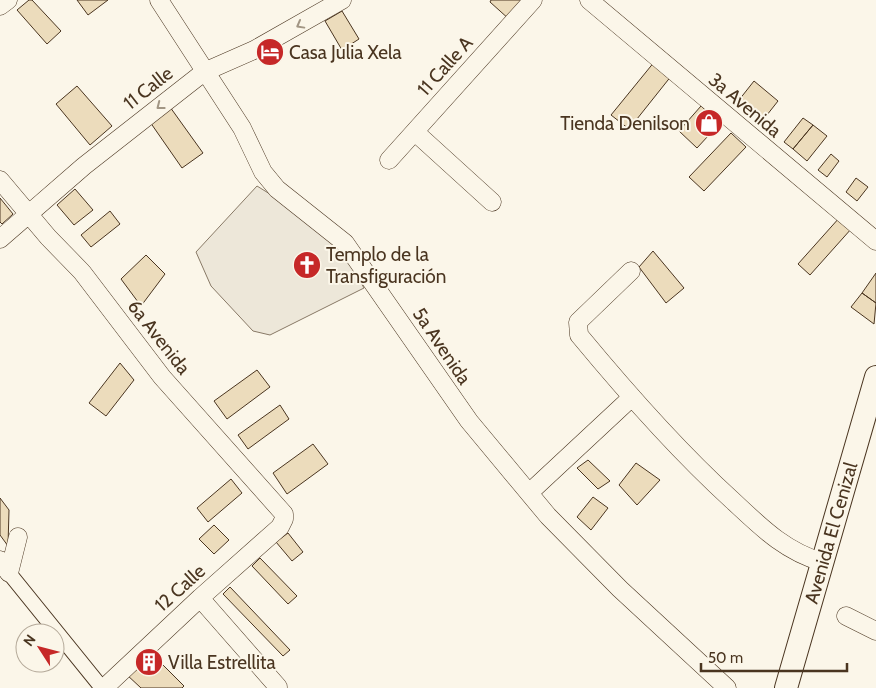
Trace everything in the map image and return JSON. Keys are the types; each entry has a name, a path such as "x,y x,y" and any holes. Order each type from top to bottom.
{"street":[{"path":"0,6 8,0"},
{"name":"5a Avenida","path":"159,0 242,128 269,180 277,189 345,243 469,421 548,516 590,560 727,688"},
{"name":"11 Calle","path":"0,239 84,166 204,72 254,50 342,0"},
{"name":"11 Calle A","path":"389,160 533,0"},
{"name":"3a Avenida","path":"589,0 876,240"},
{"path":"415,132 492,202"},
{"name":"6a Avenida","path":"0,180 29,215 82,272 138,348 217,442 281,510 284,519"},
{"path":"631,271 581,319 577,327 579,335 631,398 699,469 772,537 802,556 822,562"},
{"name":"Avenida El Cenizal","path":"786,688 876,377"},
{"path":"529,493 631,398"},
{"name":"12 Calle","path":"103,688 280,527 284,519"},
{"path":"18,538 4,567 103,688"},
{"path":"200,598 278,687"},
{"path":"846,616 876,631"}],"shaded area":[{"path":"257,186 286,204 340,246 364,288 270,335 253,331 211,286 196,252"}],"building":[{"path":"29,0 32,0 61,31 47,44 17,10"},
{"path":"77,0 108,0 88,15"},
{"path":"491,0 528,0 510,20 490,2"},
{"path":"342,11 359,39 342,50 325,21"},
{"path":"655,61 672,75 629,129 611,115"},
{"path":"754,81 778,101 763,120 739,100"},
{"path":"77,86 112,126 90,145 56,104"},
{"path":"701,106 720,123 697,148 679,131"},
{"path":"170,107 203,153 182,168 150,122"},
{"path":"803,118 813,125 793,149 784,142"},
{"path":"813,125 827,136 807,161 793,149"},
{"path":"731,133 746,147 704,191 689,177"},
{"path":"831,154 839,161 827,177 818,170"},
{"path":"856,178 868,187 857,201 846,192"},
{"path":"75,189 93,210 74,225 57,205"},
{"path":"0,198 13,214 2,224 0,222"},
{"path":"110,211 120,224 91,247 81,235"},
{"path":"840,217 852,228 810,275 798,264"},
{"path":"653,251 684,288 666,303 639,267"},
{"path":"146,255 165,274 141,306 121,279"},
{"path":"876,273 876,303 862,293"},
{"path":"862,293 876,303 874,324 851,307"},
{"path":"120,363 134,380 106,416 89,403"},
{"path":"257,370 270,387 227,419 214,401"},
{"path":"280,405 289,419 248,449 238,435"},
{"path":"313,444 328,464 287,494 273,473"},
{"path":"588,460 610,481 598,489 577,468"},
{"path":"636,463 660,480 637,505 619,485"},
{"path":"231,479 242,493 208,522 197,508"},
{"path":"593,497 608,508 591,530 577,517"},
{"path":"0,498 9,510 8,546 0,535"},
{"path":"214,525 229,540 214,554 199,539"},
{"path":"288,533 303,552 292,561 276,542"},
{"path":"260,558 297,596 288,604 252,566"},
{"path":"230,587 290,650 283,656 223,594"},
{"name":"Villa Estrellita","path":"149,651 184,686 182,688 141,688 126,674"}],"place":[{"name":"Casa Julia Xela","path":"270,52"},
{"name":"Tienda Denilson","path":"709,123"},
{"name":"Templo de la Transfiguración","path":"307,265"},
{"name":"Villa Estrellita","path":"149,662"}]}
